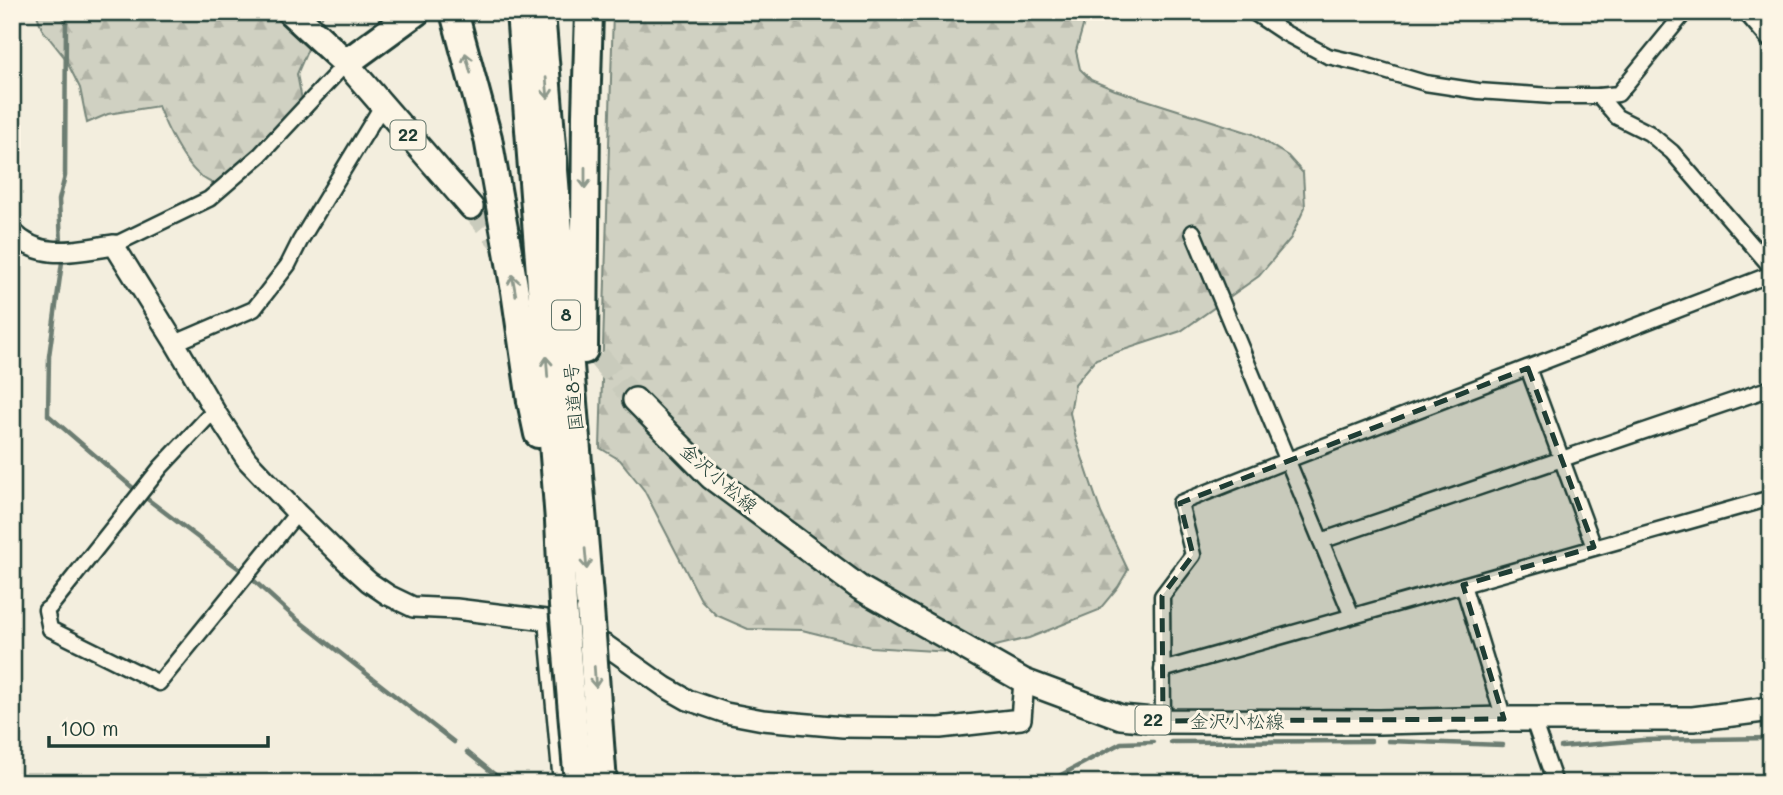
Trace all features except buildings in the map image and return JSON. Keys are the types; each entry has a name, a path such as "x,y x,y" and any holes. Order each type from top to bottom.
{"highway":[{"path":"292,12 346,63 415,12"},
{"name":"8","path":"454,12 488,138 516,291 531,401 571,521"},
{"name":"8","path":"571,521 589,12"},
{"name":"国道8号","path":"531,16 571,521 590,609 603,783"},
{"name":"国道8号","path":"571,521 554,613 578,783"}],"main road":[{"name":"22","path":"346,63 471,207"},
{"name":"金沢小松線","path":"635,400 711,477 860,588 1024,681 1121,717 1163,721 1379,722 1693,719 1771,709"}],"street":[{"path":"1253,12 1328,56 1425,83 1478,91 1552,96 1618,94 1685,12"},
{"path":"1745,12 1771,42"},
{"path":"12,232 23,243 56,253 114,245 209,199 260,155 346,63"},
{"path":"1599,96 1617,117 1649,133 1672,152 1771,267"},
{"path":"175,343 254,309 288,265 382,106"},
{"path":"1192,232 1352,616"},
{"path":"114,245 247,460 297,513 369,582 413,607 554,613 576,630 607,646 688,700 726,713 763,720 844,727 940,728 1021,719 1024,681"},
{"path":"1163,721 1162,596 1193,555 1180,503 1771,274"},
{"path":"1528,368 1594,547"},
{"path":"1321,541 1771,388"},
{"path":"216,413 206,419 162,467 46,610 50,629 159,683 297,513"},
{"path":"1162,670 1771,498"},
{"path":"1462,585 1504,719"},
{"path":"554,613 561,783"},
{"path":"1533,720 1555,783"}],"highlighted area":[{"path":"1528,368 1594,547 1463,585 1504,719 1163,721 1162,596 1193,555 1180,503"}],"green space":[{"path":"36,12 324,12 297,74 303,105 223,189 203,178 189,164 171,135 158,106 108,114 87,123 80,88 65,58 42,29"},
{"path":"613,12 1087,12 1076,51 1080,69 1091,80 1253,134 1288,156 1303,173 1305,207 1291,238 1259,276 1181,331 1096,359 1075,384 1070,413 1076,439 1101,513 1128,570 1099,610 1029,638 966,653 870,647 802,630 748,629 716,615 701,600 644,490 620,460 600,448"}],"waterway":[{"path":"57,12 66,19 65,176 59,200 61,244"},
{"path":"62,262 49,356 48,415 133,488"},
{"path":"146,498 242,571"},
{"path":"251,578 294,617 454,742"},
{"path":"1561,747 1643,740 1771,738"},
{"path":"1171,742 1371,741"},
{"path":"1388,741 1503,745"},
{"path":"1046,783 1121,743 1153,742"},
{"path":"467,752 505,783"}],"tunnel":[{"path":"471,207 546,296"},
{"path":"576,330 635,400"}]}
